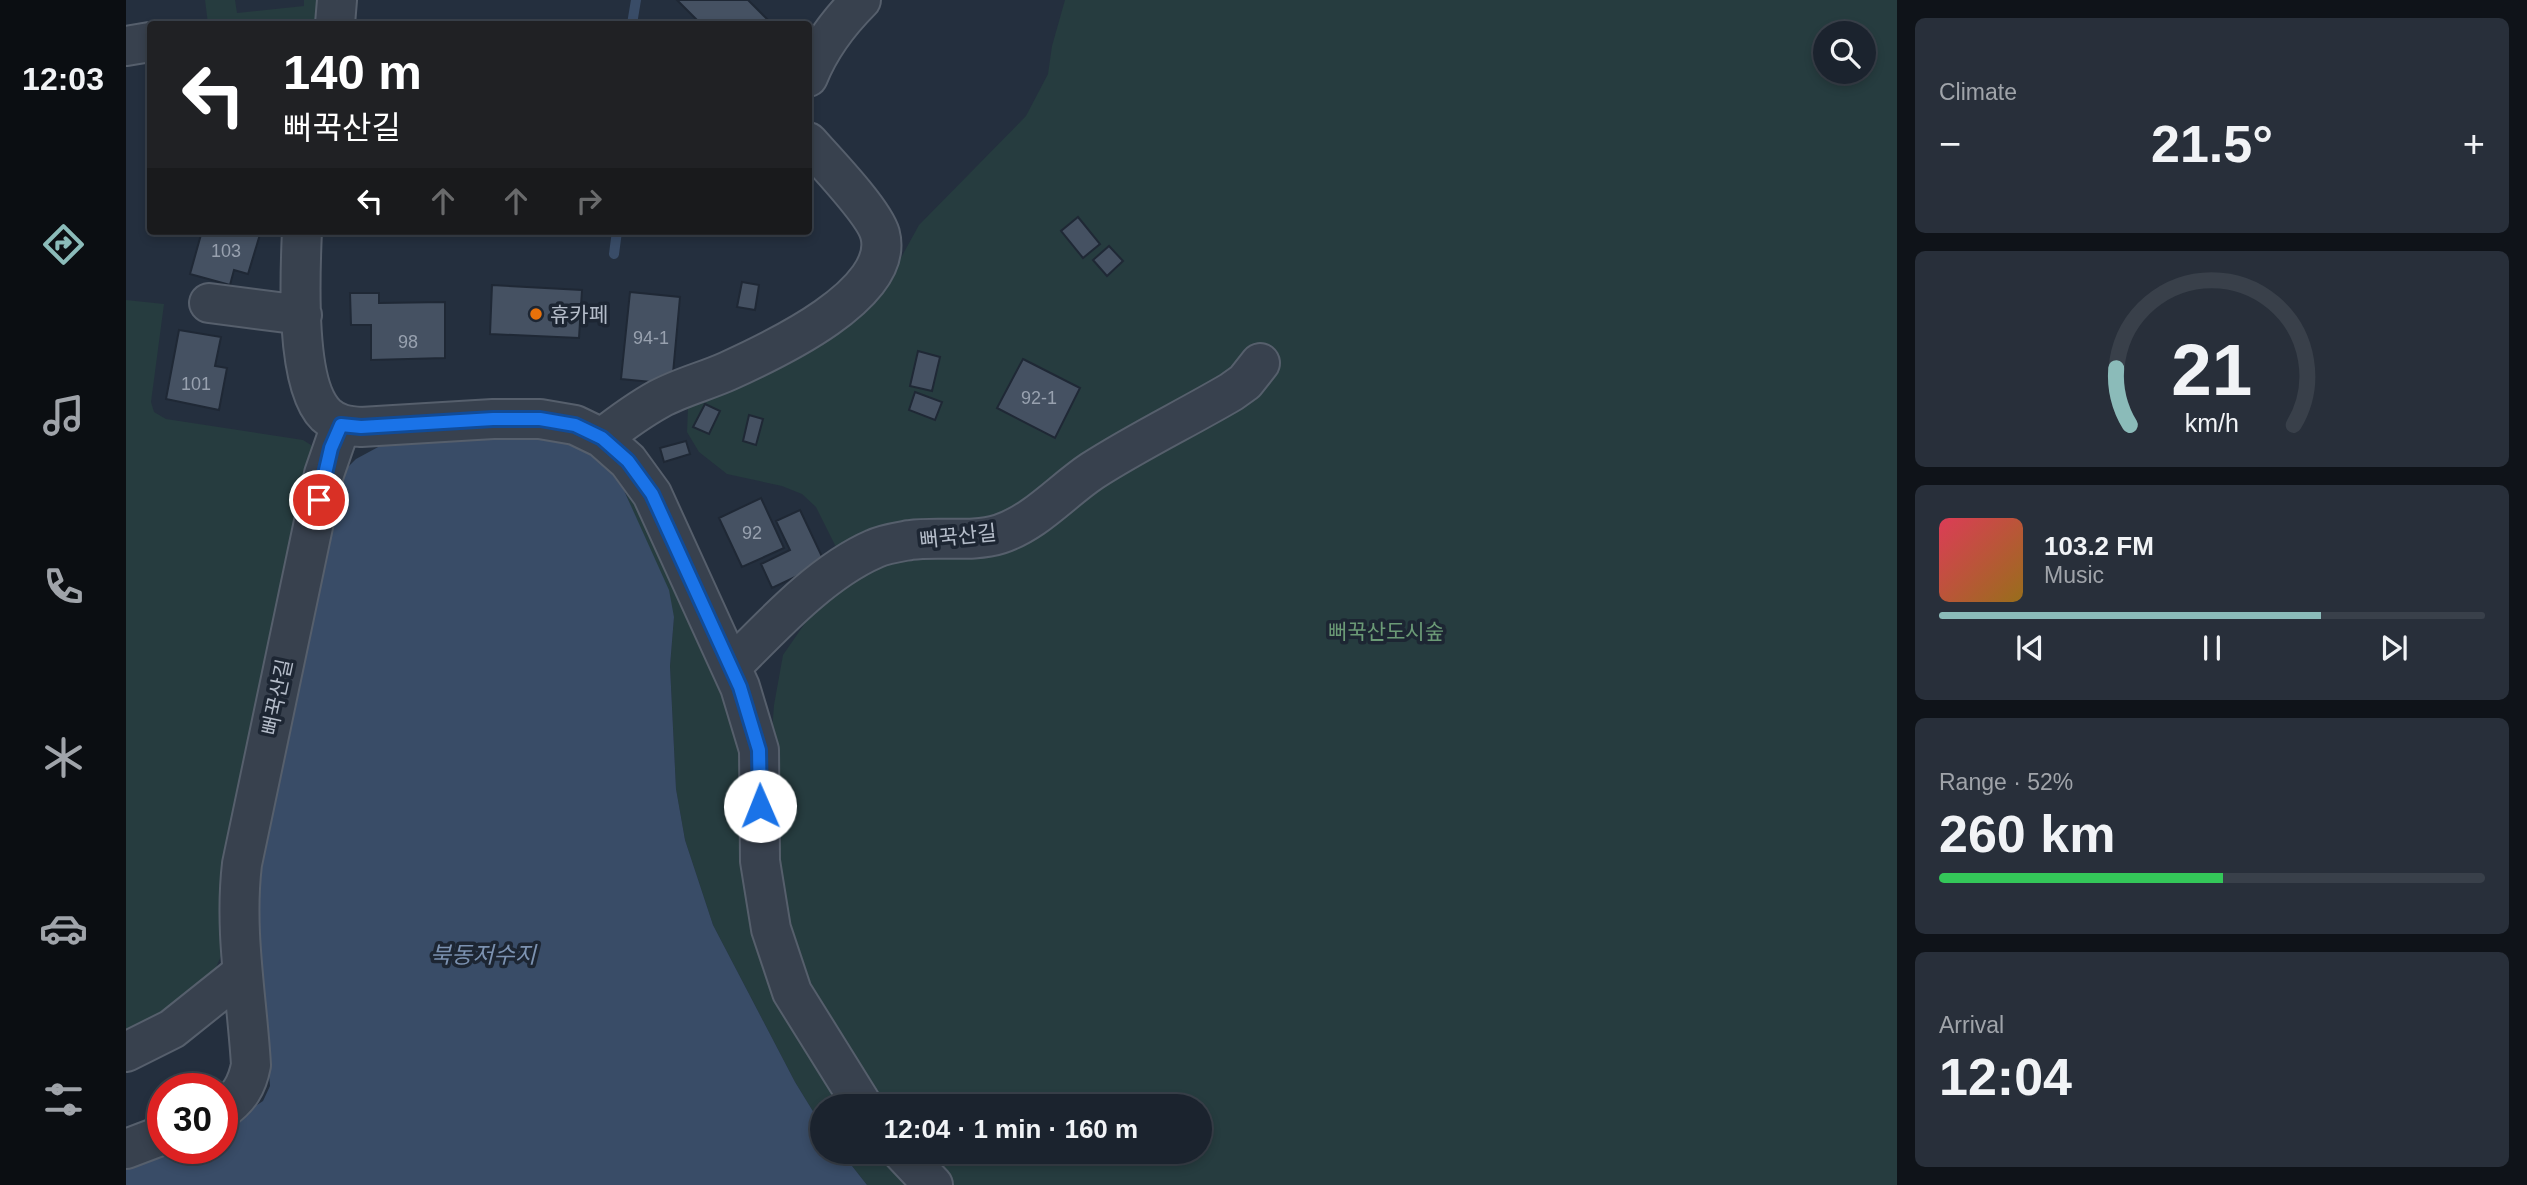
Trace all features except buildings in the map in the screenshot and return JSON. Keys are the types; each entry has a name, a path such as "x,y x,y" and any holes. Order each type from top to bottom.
{"street":[{"path":"335,21 337,0"},
{"path":"812,69 824,44 842,19 861,0"},
{"path":"126,46 147,42"},
{"path":"602,438 661,398 729,371 803,332 835,312 864,285 876,266 882,247 879,231 869,214 812,147"},
{"path":"302,235 299,285 307,377 315,400 327,415 341,425 361,427 493,419 540,419 575,425 602,438 628,461 652,494 740,687 759,750 760,860 771,929 792,992 856,1094"},
{"path":"209,303 302,315"},
{"name":"뻐꾹산길","path":"731,667 805,596 839,568 875,548 910,540 976,538 1000,534 1043,509 1089,473 1116,456 1231,393 1245,382 1260,363"},
{"name":"뻐꾹산길","path":"238,1097 248,1081 250,1065 238,899 242,864 324,474 341,425"},
{"path":"126,1052 172,1029 242,973"},
{"path":"126,1149 147,1141"},
{"path":"913,1164 933,1185"}],"green space":[{"path":"205,0 235,0 237,13 304,6 304,0 321,0 320,21 208,21"},
{"name":"뻐꾹산도시숲","path":"1065,0 1897,0 1897,1185 945,1185 927,1164 1212,1164 1212,1094 868,1094 801,988 781,924 771,746 774,705 783,655 810,616 860,569 840,555 816,507 802,494 782,486 727,474 699,452 687,432 688,408 702,394 877,291 902,256 919,225 1026,116 1048,74 1052,46"},
{"path":"126,300 164,304 151,402 154,412 166,419 303,440 311,445 313,458 222,954 208,985 126,1038"},
{"path":"624,474 737,709 750,862 847,1094 810,1094 810,1106 713,925 685,840 676,789 670,666 674,617 623,486"},
{"path":"850,1164 904,1164 924,1185 867,1185"}],"water":[{"name":"북동저수지","path":"525,434 576,441 609,466 622,486 669,590 674,617 670,666 676,789 685,840 713,925 810,1106 810,1164 850,1164 867,1185 126,1185 126,1164 147,1156 147,1164 238,1164 238,1117 263,1101 270,1086 249,894 340,475 356,459 380,446"}],"waterway":[{"path":"632,21 636,0"},
{"path":"614,254 616,235"}],"place":[{"name":"휴카페","path":"536,314"}],"route":[{"path":"319,500 331,448 341,425 361,427 540,419 575,425 602,438 628,461 652,494 740,687 759,750 760,806"}]}
